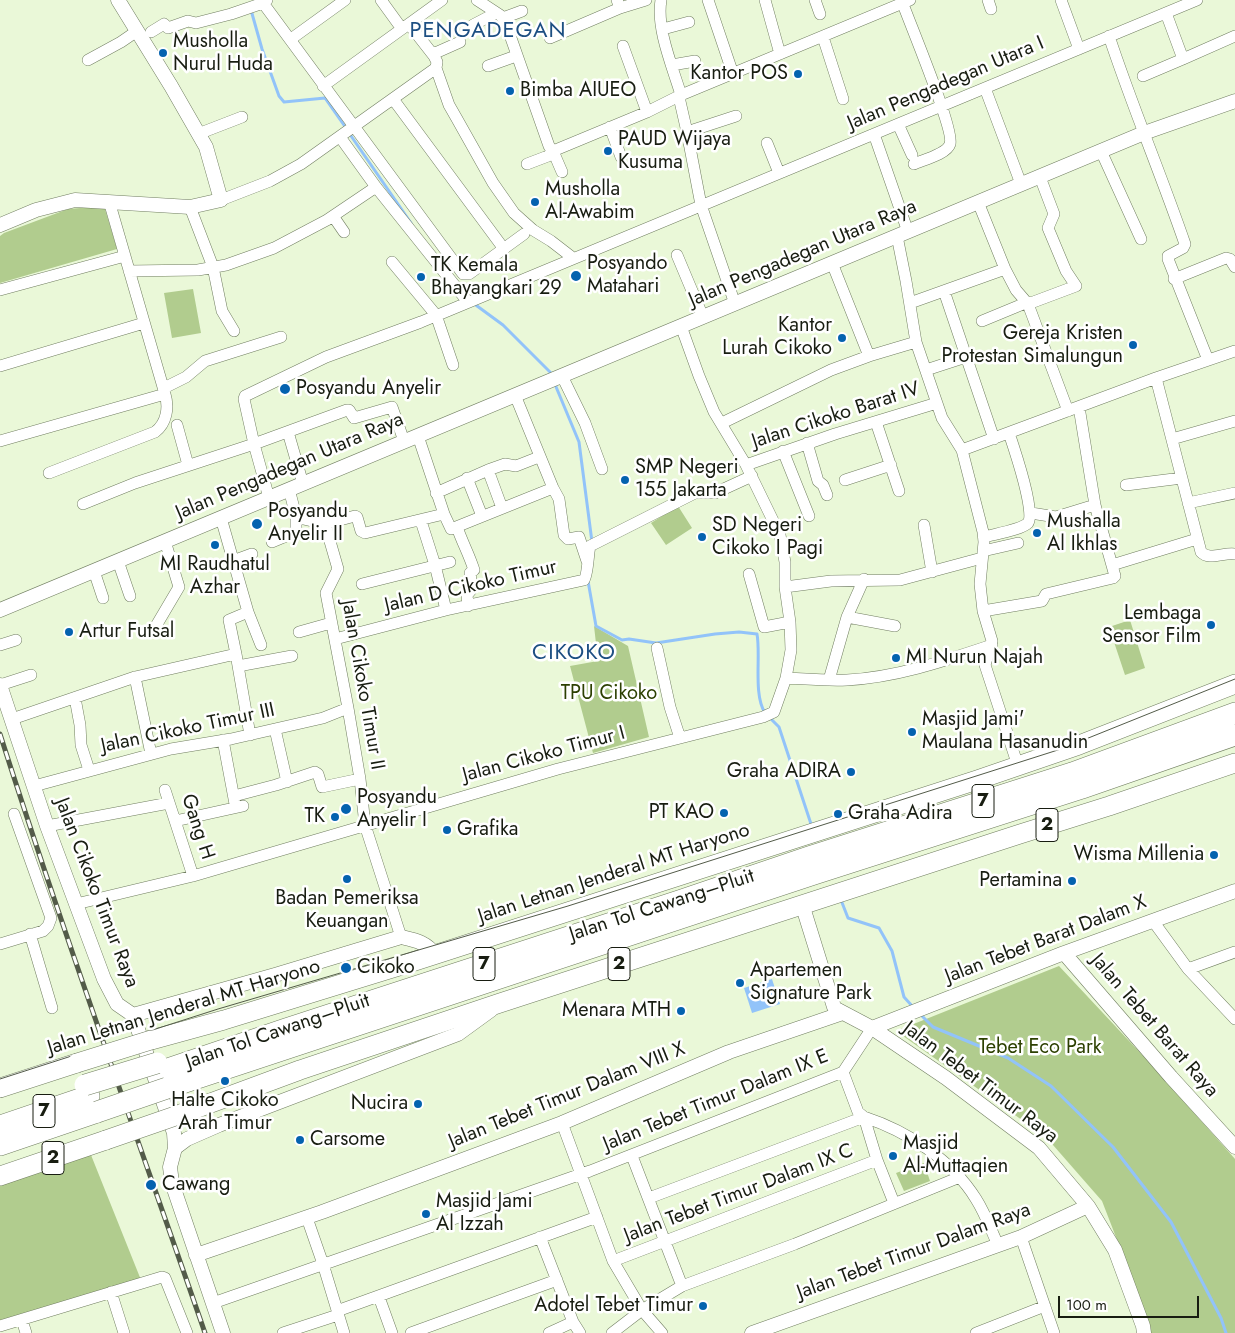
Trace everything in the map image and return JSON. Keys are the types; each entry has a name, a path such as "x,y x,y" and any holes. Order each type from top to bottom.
{"highway":[{"name":"Jalan Letnan Jenderal MT Haryono","path":"0,1088 151,1040 224,1020 435,955 803,837 1088,742 1235,684"},
{"name":"Jalan Tol Cawang–Pluit","path":"161,1075 846,854 1072,772 1232,719"},
{"name":"2","path":"0,1176 181,1114 300,1070 500,1002 1109,806 1235,763"},
{"name":"Jalan Tol Cawang–Pluit","path":"88,1102 286,1028 679,901 811,865"},
{"path":"424,1028 433,1034 436,1043"},
{"path":"0,1154 88,1102 161,1075"},
{"path":"0,1111 88,1102"},
{"name":"7","path":"0,1126 88,1102"},
{"name":"7","path":"0,1145 88,1102"}],"street":[{"path":"118,0 206,147 221,200"},
{"path":"291,39 345,0"},
{"path":"380,0 433,54 449,105 456,119 493,183 514,213 533,230 573,258"},
{"path":"323,86 442,0"},
{"path":"477,0 500,15 548,146 553,151 562,172"},
{"path":"550,38 618,4 646,0"},
{"path":"661,0 660,8 663,29 680,96 701,205 735,304"},
{"path":"708,0 733,74"},
{"path":"765,0 780,54"},
{"path":"815,0 820,14"},
{"path":"1061,0 1079,49"},
{"name":"Jalan Pengadegan Utara I","path":"254,444 244,399 245,396 326,357 471,301 1197,0"},
{"path":"527,164 680,96 823,37 886,5 906,2 942,106 951,137 949,147 939,154 913,160 898,124"},
{"path":"151,32 164,24 168,28 188,21 196,23 259,4 291,39 323,86 376,187 471,301"},
{"path":"473,25 500,15 522,11"},
{"path":"1166,13 1183,59"},
{"path":"663,29 689,22"},
{"path":"88,60 122,42 136,31"},
{"path":"1109,36 1124,83 1185,244 1183,248 1168,256 1174,279 1208,360"},
{"path":"1143,76 1235,36"},
{"path":"823,37 843,99"},
{"path":"433,54 460,42"},
{"path":"623,46 646,112"},
{"path":"488,66 516,56"},
{"path":"672,65 695,60"},
{"path":"0,225 36,210 75,200 190,207 221,200 286,174 436,68"},
{"path":"985,88 1021,184"},
{"path":"393,99 504,249"},
{"name":"Jalan Pengadegan Utara Raya","path":"0,610 1100,151 1144,133 1235,101"},
{"path":"687,132 736,116"},
{"path":"198,134 242,117"},
{"path":"610,127 621,157"},
{"path":"347,132 372,148 463,274 469,274 524,234"},
{"path":"874,134 902,234 916,342 936,403 951,434 962,450 984,536 980,584 992,645 985,659 985,665 1018,766"},
{"path":"767,143 779,173"},
{"path":"1100,151 1141,239"},
{"path":"982,322 1076,286 1066,271 1048,228 1054,214 1040,176"},
{"path":"130,271 198,270 226,265 274,248 333,216 376,187"},
{"path":"49,472 155,432 161,426 167,411 165,391 109,201"},
{"path":"978,202 1005,269 1016,290 1028,303 1074,409 1095,505 1115,576 1046,594 1042,601 984,612"},
{"path":"190,207 213,267 222,311 234,331"},
{"path":"333,216 344,232"},
{"path":"677,255 703,317"},
{"path":"0,290 125,256"},
{"path":"1174,279 1226,258 1230,259 1235,267"},
{"path":"392,262 436,315 453,364"},
{"path":"832,263 869,356"},
{"path":"910,304 1005,269"},
{"path":"944,291 994,439"},
{"path":"0,366 144,323"},
{"name":"Jalan Cikoko Barat IV","path":"681,326 707,396 752,476 780,536 785,562 785,586 790,622 791,650 786,678 768,715"},
{"path":"0,442 165,391 205,361 281,337"},
{"path":"722,423 831,370 916,342"},
{"path":"962,450 1156,378 1235,351"},
{"path":"926,370 966,357"},
{"path":"555,378 585,423 602,468"},
{"path":"1156,378 1197,539 1203,555 1235,554"},
{"path":"515,395 539,457 560,501 564,535 568,539 579,537 587,562"},
{"name":"Jalan Cikoko Barat IV","path":"746,465 936,403"},
{"path":"83,504 107,496 135,483 254,444 348,410 354,418 393,408 404,442"},
{"path":"876,422 899,491"},
{"path":"1172,439 1235,422"},
{"path":"177,424 188,465"},
{"path":"288,432 303,484"},
{"path":"984,536 1021,527 1028,522 1031,513 1009,434"},
{"path":"418,436 444,514 468,552 474,570 470,573 472,585 467,595 468,606"},
{"path":"254,444 269,498"},
{"path":"808,444 818,481 824,485 828,495"},
{"path":"783,452 809,516"},
{"path":"436,493 467,478 505,464 516,466 539,457"},
{"path":"845,480 891,465"},
{"path":"488,470 502,508"},
{"name":"Jalan Cikoko Barat IV","path":"586,579 587,562 593,545 695,494 715,493 752,476"},
{"path":"467,478 482,516"},
{"path":"1126,485 1182,478"},
{"path":"454,528 553,488"},
{"path":"272,542 296,532 296,516 289,489"},
{"path":"1188,503 1235,493"},
{"path":"1031,513 1056,517 1095,505"},
{"path":"296,516 325,524 355,516 361,531 365,533 444,514"},
{"path":"221,518 248,612 260,645"},
{"path":"421,521 435,565 446,610"},
{"name":"Jalan Cikoko Timur II","path":"325,524 338,569 326,593 360,779 365,825 401,937"},
{"path":"924,525 932,572"},
{"path":"1112,565 1197,539"},
{"path":"153,631 179,587 165,541"},
{"path":"785,586 831,580 900,580 932,572 1018,543"},
{"path":"233,561 252,554"},
{"path":"118,561 130,596"},
{"path":"362,584 450,562"},
{"path":"94,570 103,598"},
{"path":"749,574 764,628 790,622"},
{"name":"Jalan D Cikoko Timur","path":"335,639 446,610 586,579"},
{"path":"830,680 847,617 864,580"},
{"path":"248,612 229,620 250,735"},
{"path":"847,617 895,626"},
{"path":"299,632 331,623"},
{"path":"0,645 16,640"},
{"path":"786,678 830,680 880,677 902,673 992,645"},
{"path":"657,648 670,708 680,738"},
{"path":"12,719 135,677 236,654"},
{"path":"238,666 292,656"},
{"path":"0,685 31,675"},
{"path":"135,677 151,754"},
{"name":"Jalan Cikoko Timur Raya","path":"0,685 47,826 104,980 116,1004 133,1015 401,937"},
{"path":"76,698 81,745 88,770"},
{"name":"Jalan Cikoko Timur III","path":"34,786 151,754 250,735 323,718 348,708"},
{"name":"Jalan Cikoko Timur I","path":"76,904 193,876 558,769 768,715"},
{"path":"275,729 287,782"},
{"path":"223,740 238,803"},
{"path":"175,821 238,803 315,772 318,774 320,785 323,787 360,779"},
{"name":"Gang H","path":"165,790 193,876"},
{"path":"47,826 169,803"},
{"path":"0,944 43,931 48,926 51,918 14,814"},
{"name":"Jalan Tebet Barat Dalam X","path":"872,1028 1064,952 1235,891"},
{"name":"Jalan Tebet Timur Raya","path":"802,904 834,1006 843,1013 872,1028 946,1078 1040,1148 1088,1206 1115,1250 1144,1333"},
{"path":"1153,921 1188,969 1234,1017"},
{"path":"30,934 52,1008"},
{"path":"401,937 416,940 430,948 435,955"},
{"path":"401,937 410,950 409,963"},
{"name":"Jalan Tebet Barat Raya","path":"1064,952 1171,1077 1235,1147"},
{"path":"1188,969 1235,952"},
{"path":"180,1136 219,1125 458,1034 500,1002"},
{"name":"Jalan Tebet Timur Dalam VIII X","path":"196,1255 307,1218 562,1123 729,1052 843,1013"},
{"path":"133,1015 180,1136 170,1166 172,1183 223,1333"},
{"name":"Jalan Tebet Timur Dalam IX E","path":"213,1303 632,1156 843,1072 872,1028"},
{"path":"843,1072 858,1112 864,1117 933,1152 960,1177 977,1200 998,1244"},
{"path":"864,1117 877,1160 894,1203"},
{"path":"649,1198 864,1117"},
{"path":"562,1123 614,1261 642,1310 662,1333"},
{"path":"632,1156 682,1286"},
{"name":"Jalan Tebet Timur Dalam IX C","path":"614,1261 877,1160"},
{"path":"612,1333 642,1310 682,1286 794,1244 960,1177"},
{"name":"Jalan Tebet Timur Dalam Raya","path":"752,1333 769,1330 1021,1236 1088,1206"},
{"path":"283,1333 597,1217"},
{"path":"307,1218 344,1333"},
{"path":"1021,1236 1054,1333"},
{"path":"540,1238 573,1322 580,1333"},
{"path":"0,1326 164,1277 187,1333"},
{"path":"411,1333 557,1280"},
{"path":"111,1292 124,1333"},
{"path":"379,1297 392,1333"},
{"path":"976,1333 1044,1306"},
{"path":"22,1320 26,1333"},
{"path":"549,1333 573,1322"}],"green space":[{"path":"104,206 117,249 0,283 0,236 4,233 68,209"},
{"path":"193,289 201,333 172,338 164,293"},
{"path":"678,506 692,528 666,545 651,523"},
{"path":"1130,620 1145,668 1125,675 1109,627"},
{"name":"TPU Cikoko","path":"594,626 628,646 649,737 593,753 570,666 598,661"},
{"name":"Tebet Eco Park","path":"1059,966 1146,1059 1235,1159 1235,1333 1151,1333 1150,1325 1102,1201 1046,1137 896,1031"},
{"path":"89,1150 141,1280 0,1323 0,1180"},
{"path":"924,1163 930,1181 904,1191 896,1173"}],"water":[{"path":"772,979 780,1004 752,1013 744,988"}],"waterway":[{"path":"251,10 262,49 279,96 284,102 325,98 346,128"},
{"path":"349,133 411,223"},
{"path":"473,303 503,325 552,376"},
{"path":"554,382 579,442 592,542"},
{"path":"588,581 596,626 622,640 629,639 656,643 715,634 739,632 757,634 759,696 765,713"},
{"path":"769,717 779,727 812,827"},
{"path":"841,900 848,918 879,928 892,951 904,997 913,1007"},
{"path":"919,1013 933,1027 1008,1058 1051,1086 1113,1147 1171,1222 1221,1318 1226,1333"}],"tram line":[{"path":"0,1079 218,1009 568,906 1061,749 1235,679"}],"railway":[{"path":"0,734 75,959 205,1333"}],"place":[{"name":"Musholla Nurul Huda","path":"163,53"},
{"name":"Kantor POS","path":"798,74"},
{"name":"Bimba AIUEO","path":"510,91"},
{"name":"PAUD Wijaya Kusuma","path":"608,151"},
{"name":"Musholla Al-Awabim","path":"535,202"},
{"name":"Posyando Matahari","path":"576,276"},
{"name":"TK Kemala Bhayangkari 29","path":"421,277"},
{"name":"Kantor Lurah Cikoko","path":"842,338"},
{"name":"Gereja Kristen Protestan Simalungun","path":"1133,345"},
{"name":"Posyandu Anyelir","path":"285,389"},
{"name":"SMP Negeri 155 Jakarta","path":"625,480"},
{"name":"Posyandu Anyelir II","path":"257,524"},
{"name":"Mushalla Al Ikhlas","path":"1037,533"},
{"name":"SD Negeri Cikoko I Pagi","path":"702,537"},
{"name":"MI Raudhatul Azhar","path":"215,545"},
{"name":"Lembaga Sensor Film","path":"1211,625"},
{"name":"Artur Futsal","path":"69,632"},
{"name":"MI Nurun Najah","path":"896,658"},
{"name":"Masjid Jami' Maulana Hasanudin","path":"912,732"},
{"name":"Graha ADIRA","path":"851,772"},
{"name":"Posyandu Anyelir I","path":"346,809"},
{"name":"PT KAO","path":"724,813"},
{"name":"Graha Adira","path":"838,814"},
{"name":"TK","path":"335,817"},
{"name":"Grafika","path":"447,830"},
{"name":"Wisma Millenia","path":"1214,855"},
{"name":"Badan Pemeriksa Keuangan","path":"347,879"},
{"name":"Pertamina","path":"1072,881"},
{"name":"Cikoko","path":"346,968"},
{"name":"Apartemen Signature Park","path":"740,983"},
{"name":"Menara MTH","path":"681,1011"},
{"name":"Halte Cikoko Arah Timur","path":"225,1081"},
{"name":"Nucira","path":"418,1104"},
{"name":"Carsome","path":"300,1140"},
{"name":"Masjid Al-Muttaqien","path":"893,1156"},
{"name":"Cawang","path":"151,1185"},
{"name":"Masjid Jami Al Izzah","path":"426,1214"},
{"name":"Adotel Tebet Timur","path":"703,1306"}],"district":[{"name":"PENGADEGAN","path":"488,32"},
{"name":"CIKOKO","path":"574,654"}]}
